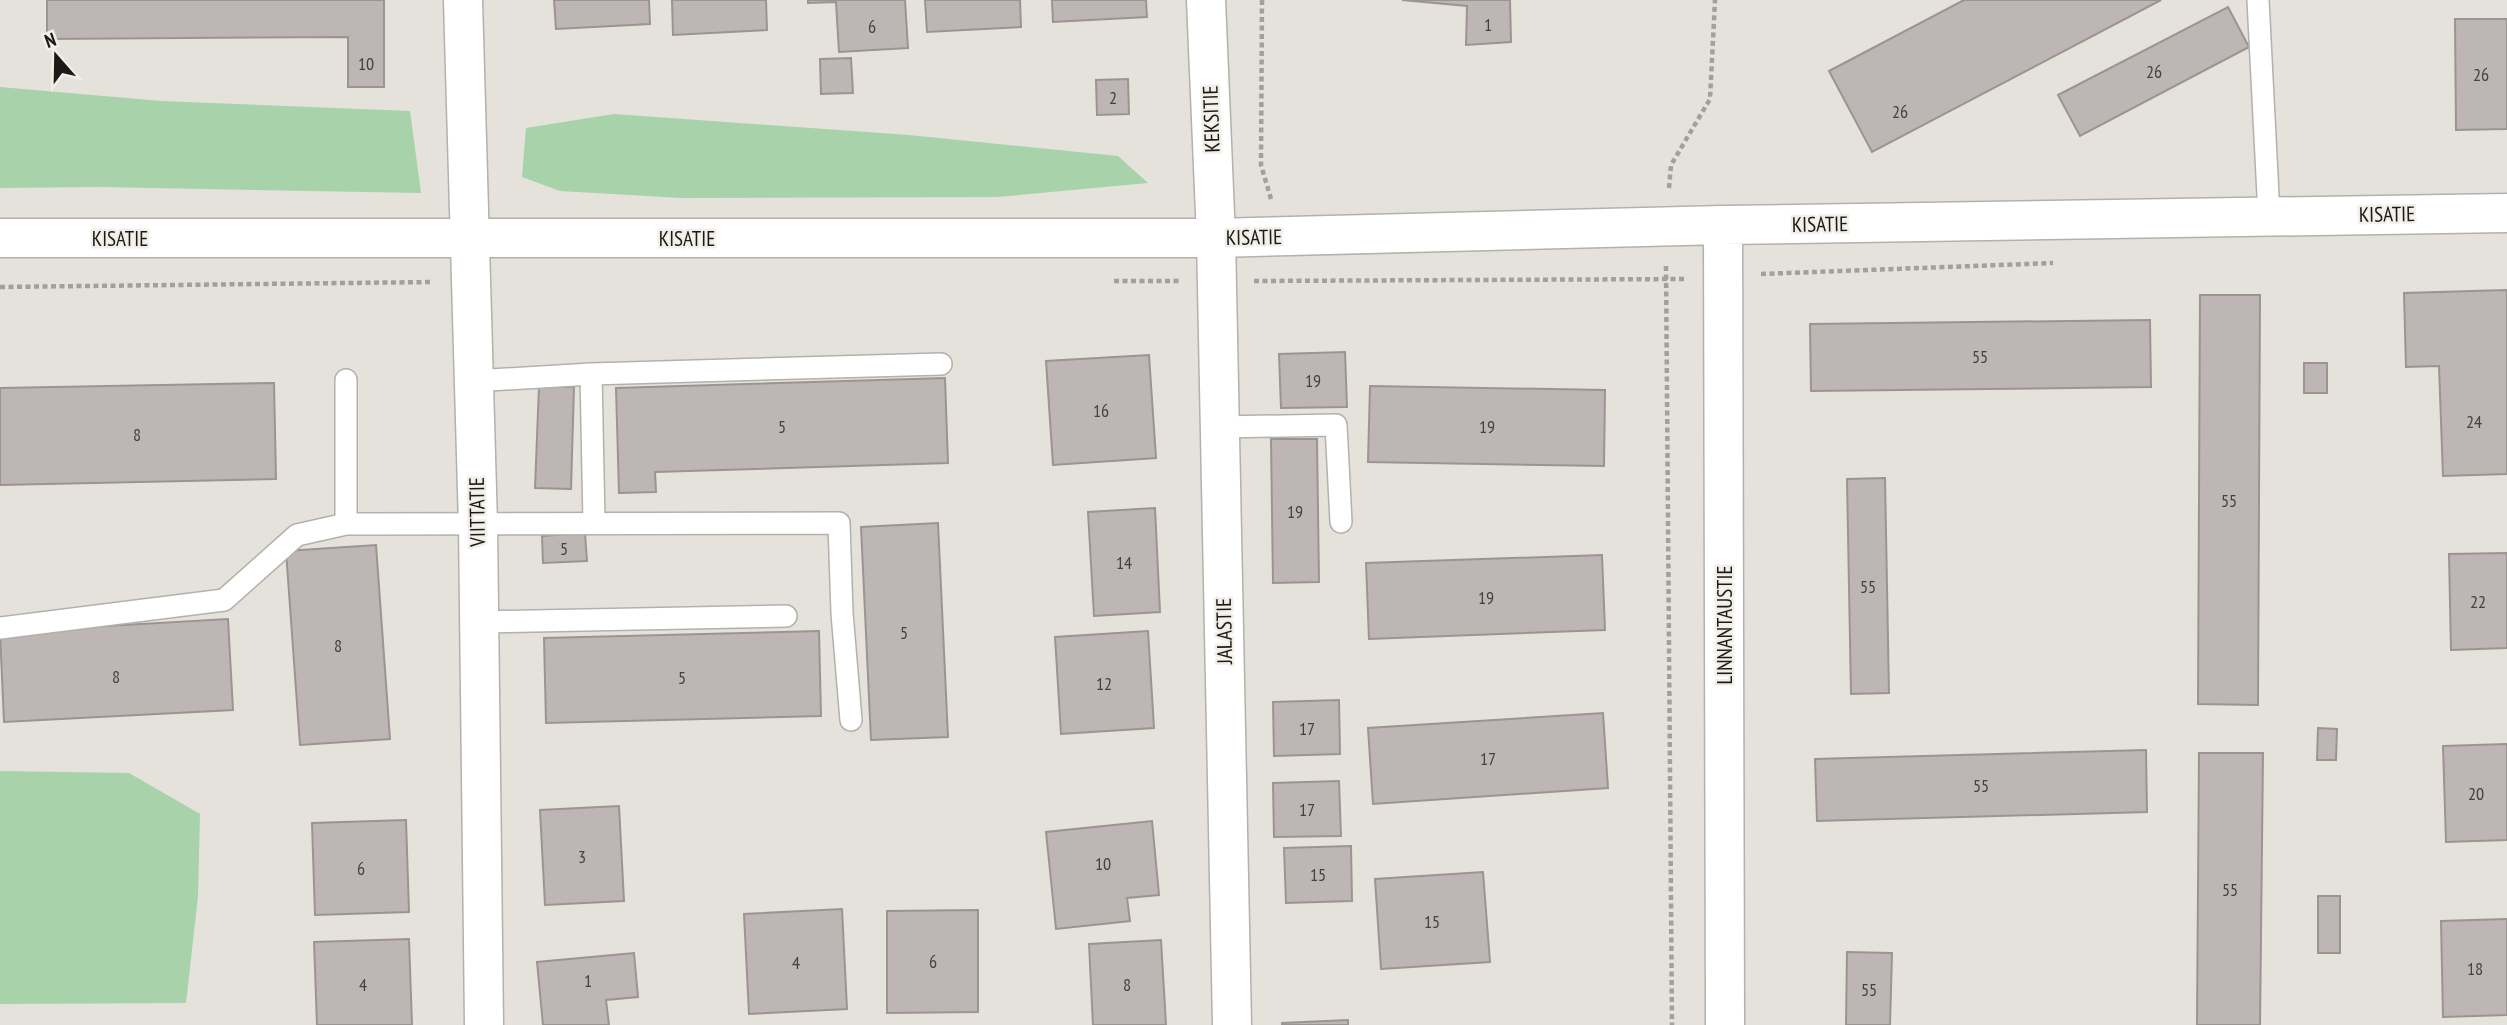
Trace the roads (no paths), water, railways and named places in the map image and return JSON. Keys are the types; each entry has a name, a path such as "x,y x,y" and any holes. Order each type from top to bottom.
{"street":[{"name":"VIITTATIE","path":"463,0 478,525 484,1025"},
{"name":"KEKSITIE","path":"1206,0 1216,238"},
{"name":"KISATIE","path":"0,238 1216,238 1723,225 2507,212"},
{"name":"LINNANTAUSTIE","path":"1723,225 1725,1025"},
{"name":"JALASTIE","path":"1216,238 1232,1025"}],"lane":[{"path":"2258,0 2269,215"},
{"path":"473,381 592,374 941,364"},
{"path":"592,374 594,523"},
{"path":"346,380 346,524"},
{"path":"1220,427 1336,425 1340,522"},
{"path":"0,628 224,600 297,535 346,524 839,523 842,613 851,720"},
{"path":"478,622 786,616"}]}
